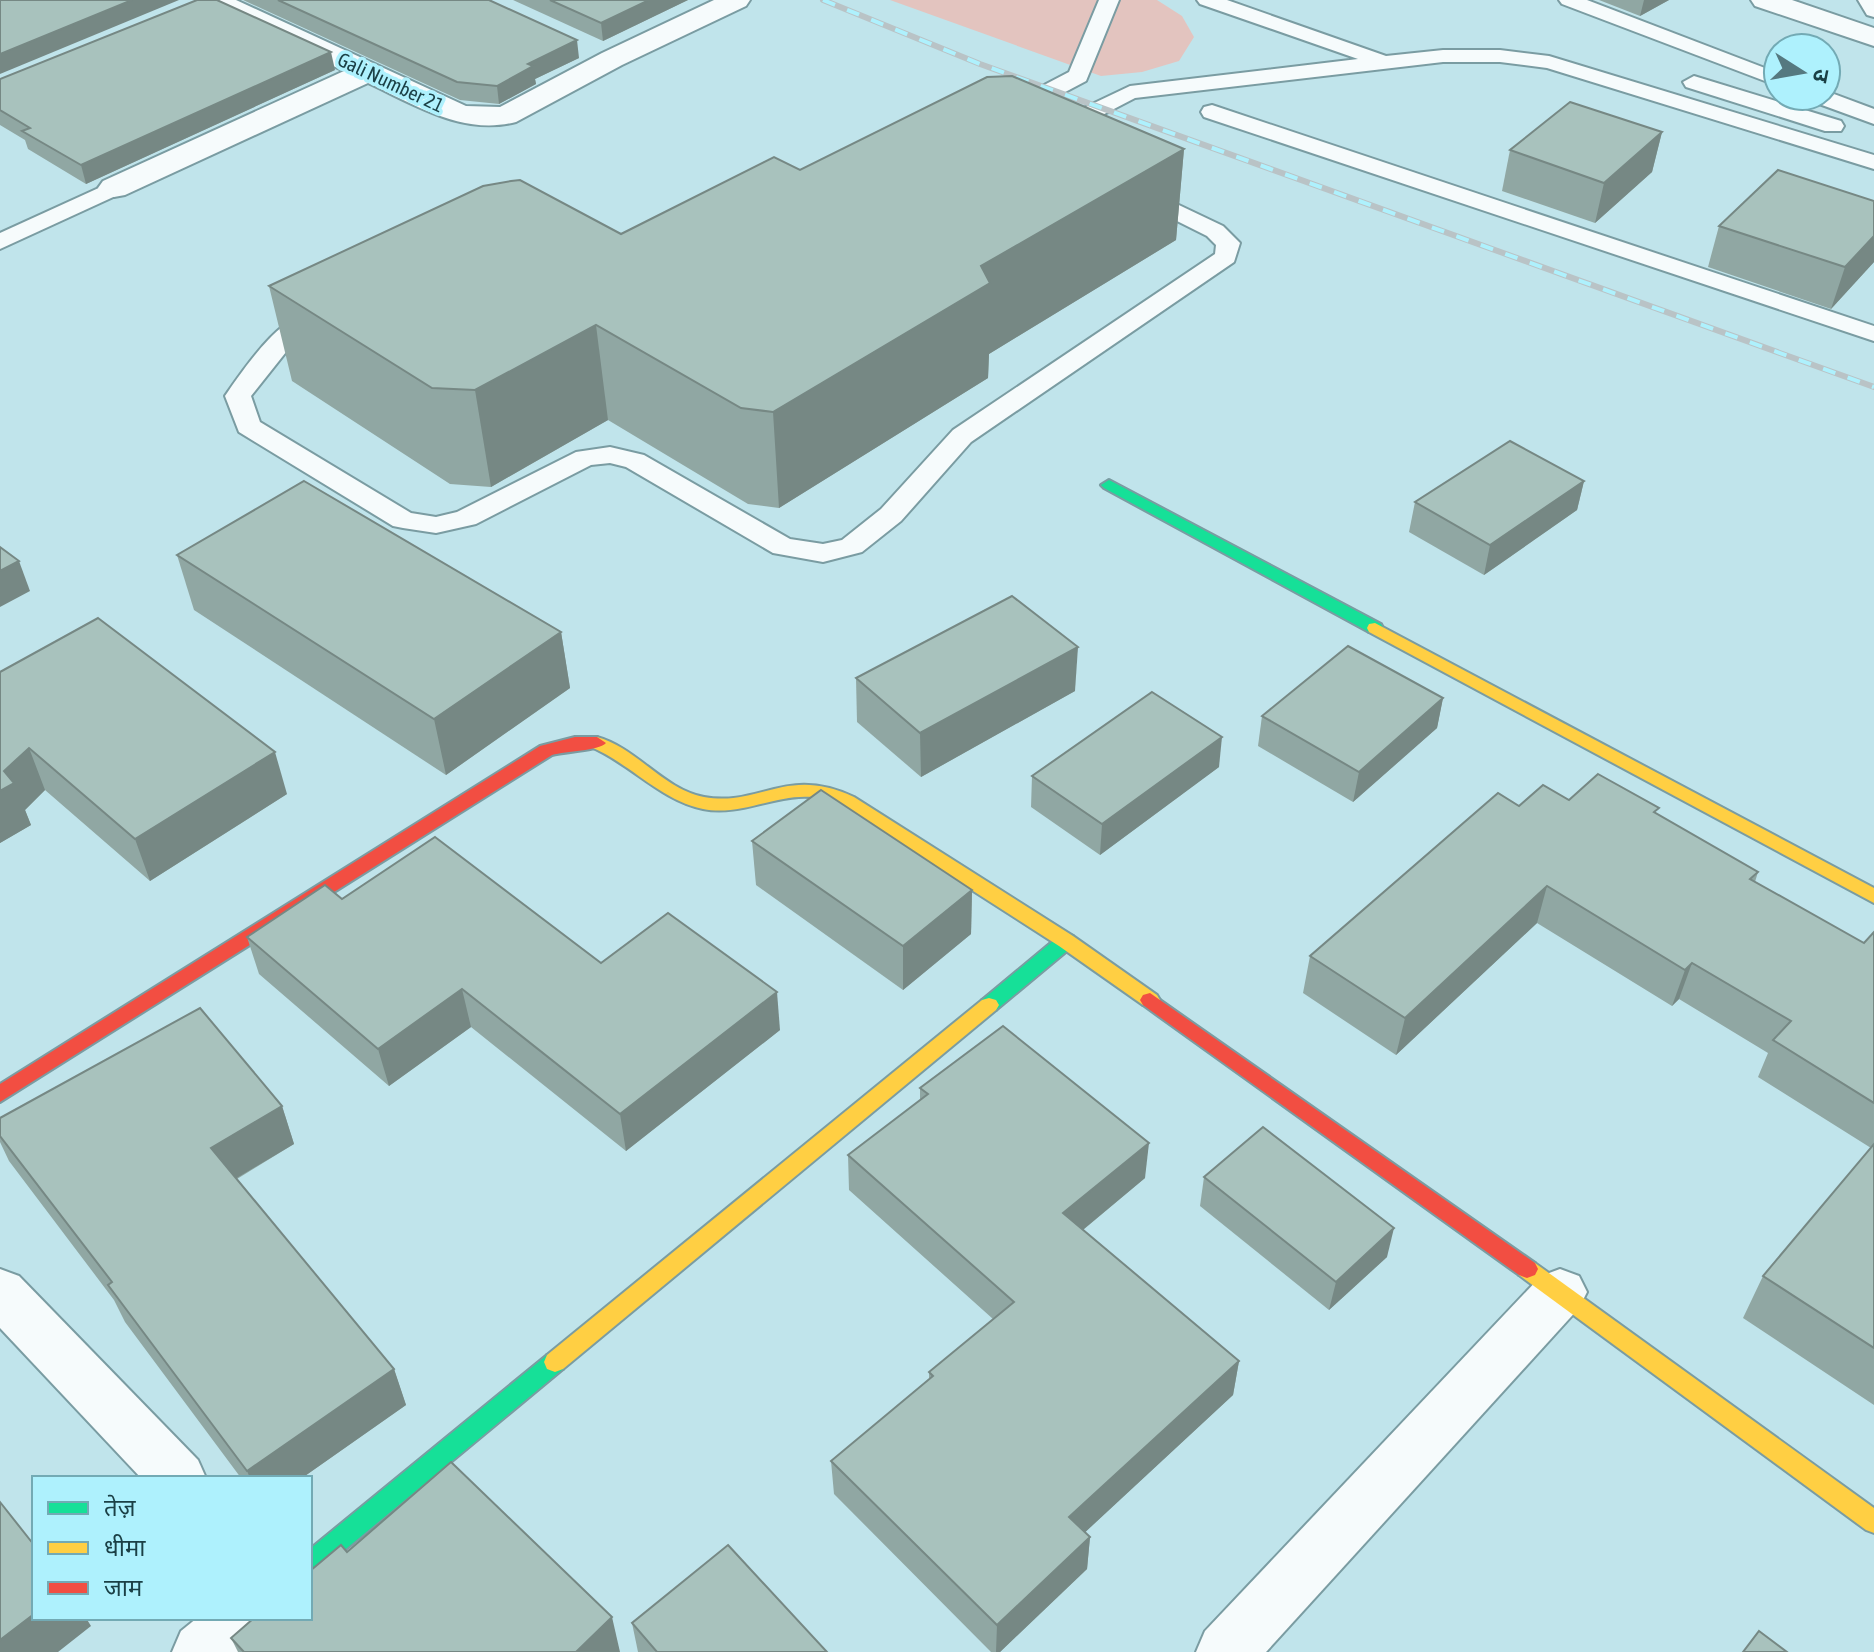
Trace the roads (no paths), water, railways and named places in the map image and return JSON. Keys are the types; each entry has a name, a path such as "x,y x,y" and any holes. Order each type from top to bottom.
{"street":[{"path":"583,46 612,59 736,0"},
{"path":"1765,0 1874,37"},
{"name":"Gali Number 21","path":"204,3 369,71 461,115 483,118 505,116 612,59"},
{"path":"114,188 369,71"},
{"path":"1109,485 1874,896"},
{"path":"0,1094 546,750 570,741 595,741 618,751 677,792 704,803 734,803 783,789 813,788 837,794 1066,941 1560,1292 1874,1522"},
{"path":"312,1562 1066,941"},
{"path":"0,1292 176,1476"},
{"path":"1226,1652 1560,1292"},
{"path":"202,1652 242,1620"}],"lane":[{"path":"993,123 1078,76 1109,0"},
{"path":"1207,0 1385,62"},
{"path":"1569,0 1762,74"},
{"path":"1868,0 1874,11"},
{"path":"1343,46 1483,36 1515,36 1547,41 1874,139"},
{"path":"1063,155 1046,144 1048,134 1130,92 1443,56 1500,56 1549,62 1874,162"},
{"path":"1638,88 1654,71"},
{"path":"1078,76 1130,92"},
{"path":"1842,105 1874,117"},
{"path":"1212,112 1874,334"},
{"path":"342,301 292,329 260,364 238,396 248,426 403,520 436,525 466,518 585,458 610,455 635,461 783,547 823,553 852,546 891,515 962,436 1226,257 1228,243 1215,231 1117,182"},
{"path":"0,242 114,188"}],"railway":[{"path":"823,0 980,64 1874,387"}]}
